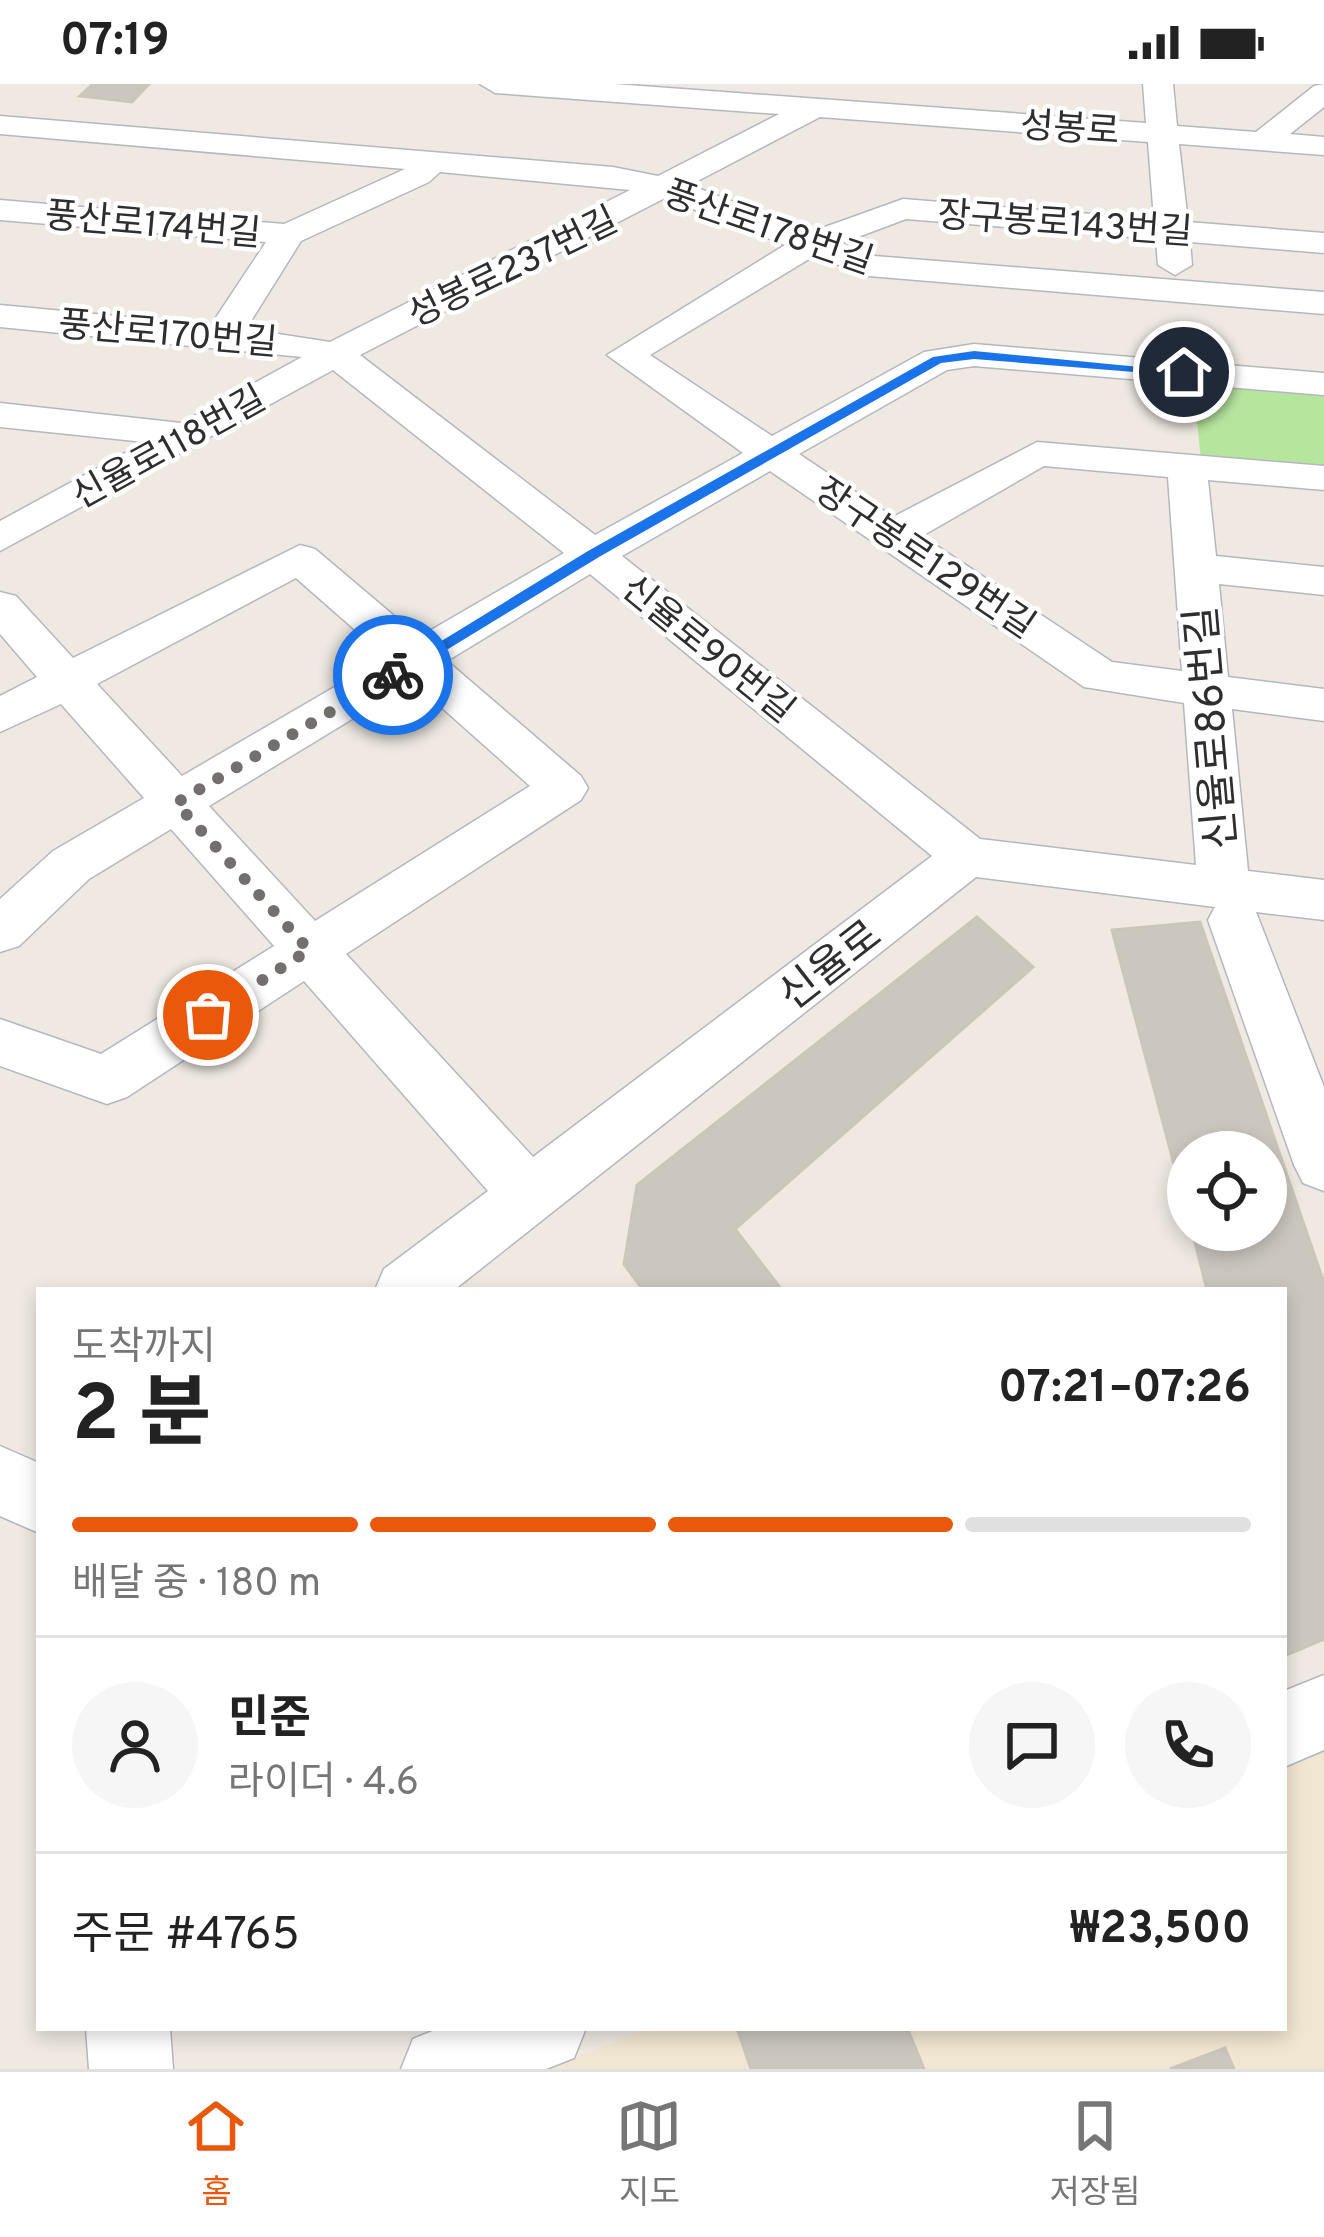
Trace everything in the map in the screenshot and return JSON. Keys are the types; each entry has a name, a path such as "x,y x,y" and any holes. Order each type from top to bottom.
{"street":[{"name":"성봉로","path":"495,84 1324,146"},
{"name":"성봉로","path":"977,120 980,84"},
{"name":"성봉로","path":"1158,84 1163,134"},
{"path":"1263,141 1324,92"},
{"name":"성봉로237번길","path":"335,354 669,188 814,108"},
{"path":"0,154 15,126"},
{"name":"풍산로178번길","path":"15,126 669,188 869,266 1324,303"},
{"path":"1163,134 1184,372"},
{"name":"풍산로174번길","path":"0,210 288,234 418,176 432,162"},
{"name":"장구봉로143번길","path":"812,243 903,209 1324,243"},
{"path":"222,338 288,234"},
{"name":"장구봉로129번길","path":"812,243 626,355 1100,676 1324,705"},
{"name":"풍산로170번길","path":"0,316 335,354"},
{"name":"신율로118번길","path":"0,538 335,354"},
{"name":"신율로90번길","path":"335,354 593,554 967,857"},
{"path":"0,931 71,865 593,554 938,360 974,355 1324,384"},
{"path":"0,416 188,435"},
{"path":"894,534 1036,454 1324,478"},
{"name":"신율로86번길","path":"1187,467 1229,904 1324,1166"},
{"path":"0,716 300,558 564,788 107,1080 0,1042"},
{"name":"신율로86번길","path":"1197,568 1324,581"},
{"path":"0,606 529,1196"},
{"path":"967,857 1229,904 1324,900"},
{"name":"신율로","path":"410,1287 967,857"},
{"path":"0,1480 36,1498"},
{"path":"1287,1728 1324,1712"},
{"path":"128,2031 130,2069"},
{"path":"442,2069 537,2031"}],"shaded area":[{"path":"1324,1751 1324,2069 549,2069 642,2031 1287,2031 1287,1767"}],"green space":[{"path":"1193,381 1324,392 1324,471 1201,460"}],"building":[{"path":"93,84 149,84 132,102 80,96"},
{"path":"977,917 1033,967 735,1229 780,1287 641,1287 624,1264 637,1185"},
{"path":"1200,922 1272,1131 1167,1131 1167,1138 1112,930"},
{"path":"1287,1175 1324,1283 1324,1639 1287,1655 1287,1287 1206,1287 1197,1251 1287,1251"},
{"path":"738,2031 908,2031 924,2069 751,2069"},
{"path":"1225,2048 1234,2069 1170,2069"}],"way so far":[{"path":"208,1015 309,950 176,803 393,675"}],"route":[{"path":"393,675 593,554 938,360 974,355 1184,372"}]}
